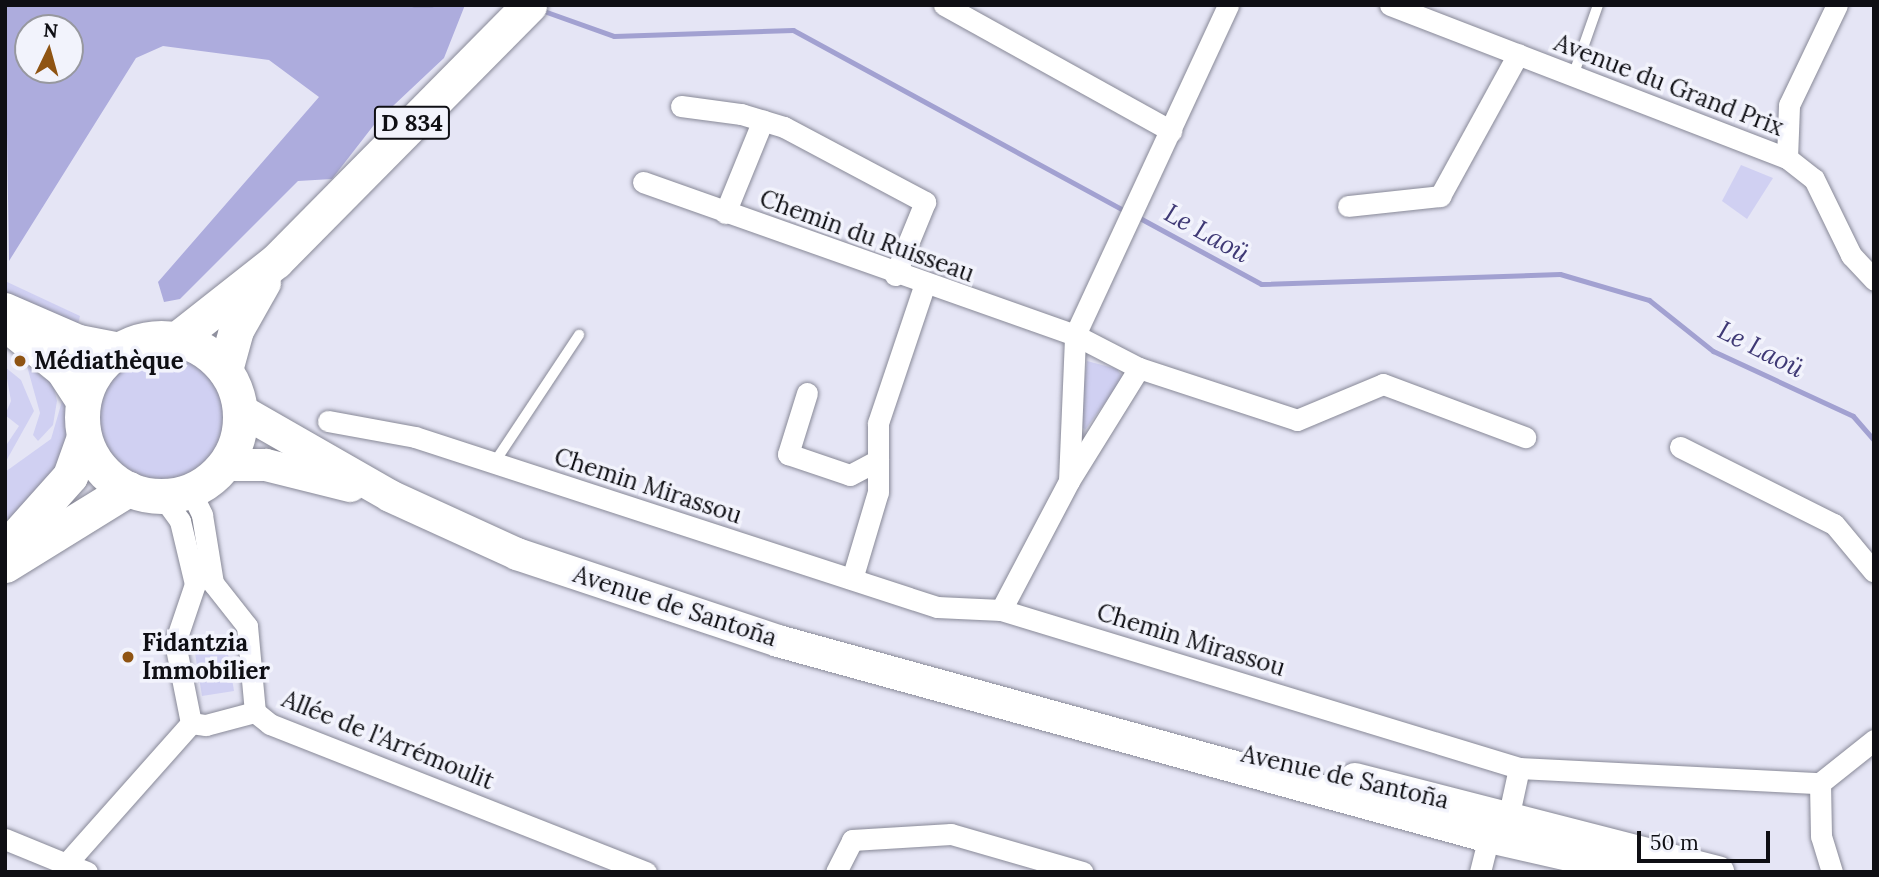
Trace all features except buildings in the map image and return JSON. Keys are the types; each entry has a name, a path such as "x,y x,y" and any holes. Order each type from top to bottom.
{"main road":[{"name":"D 834","path":"177,339 276,261 518,17"},
{"name":"D 834","path":"225,370 236,330 276,261"},
{"path":"5,309 79,341 120,349"},
{"path":"5,325 62,371 84,420 100,467 128,489 176,493 225,465 237,439 240,410 225,370 204,350 177,339 148,339 120,349 102,363 84,420 70,475 12,538"},
{"name":"Avenue de Santoña","path":"240,410 390,496 517,554 778,641 1323,790 1502,827 1499,825"},
{"name":"Avenue de Santoña","path":"225,465 266,465 390,496"},
{"path":"5,565 128,489"},
{"name":"Avenue de Santoña","path":"968,692 1499,825 1718,872"},
{"name":"Avenue de Santoña","path":"1499,825 1643,872"}],"street":[{"path":"944,5 1171,131"},
{"path":"1069,481 1075,335 1228,5"},
{"name":"Avenue du Grand Prix","path":"1390,5 1787,158 1814,179 1852,255 1874,280"},
{"path":"1787,158 1789,105 1837,5"},
{"path":"1348,206 1440,196 1518,54"},
{"path":"681,106 763,120 925,202 895,275"},
{"path":"725,213 763,120"},
{"name":"Chemin du Ruisseau","path":"643,182 925,286 1075,335 1139,368 1297,420 1384,384 1525,437"},
{"path":"852,579 878,492 878,424 925,286"},
{"path":"1002,610 1069,481 1139,368"},
{"path":"807,393 788,454 850,475 878,460"},
{"name":"Chemin Mirassou","path":"328,421 415,437 937,607 1002,610 1519,768 1820,783"},
{"path":"1680,447 1834,524 1874,572"},
{"path":"176,493 195,584 192,607 178,625 175,643 191,723"},
{"name":"Allée de l'Arrémoulit","path":"176,493 223,601 247,626 255,712 270,724 646,872"},
{"path":"192,607 223,601"},
{"path":"191,723 214,724 255,712"},
{"path":"66,864 191,723"},
{"path":"1832,872 1821,836 1820,783 1874,740"},
{"path":"1480,872 1519,768"},
{"path":"836,872 852,840 951,834 1083,872"},
{"path":"5,839 87,872"}],"lane":[{"path":"1573,76 1598,5"},
{"path":"494,463 579,335"}],"shaded area":[{"path":"5,5 465,5 444,58 377,121 332,179 298,181 180,299 164,302 158,282 319,97 269,60 163,46 136,58 9,261"},
{"path":"1741,165 1773,178 1747,219 1722,201"},
{"path":"5,281 80,316 76,333 5,300"},
{"path":"162,349 188,354 209,369 224,390 229,416 224,442 209,463 188,478 162,483 136,478 115,463 100,442 95,416 100,390 115,369 136,354"},
{"path":"1087,361 1117,369 1123,378 1085,430 1079,423"},
{"path":"27,366 53,384 57,401 53,425 38,441 33,435 40,413"},
{"path":"5,367 21,380 34,411 5,463 5,447 19,426 5,415 11,401"},
{"path":"63,398 69,406 73,450 5,529 5,472 51,439"},
{"path":"226,642 234,691 202,696 194,647"}],"waterway":[{"name":"Le Laoü","path":"414,5 431,5"},
{"name":"Le Laoü","path":"541,10 614,36 793,30 1127,212"},
{"name":"Le Laoü","path":"1136,216 1261,284 1560,274 1649,300 1713,351 1853,416 1874,440"}],"place":[{"name":"Médiathèque","path":"20,361"},
{"name":"Fidantzia Immobilier","path":"128,657"}]}
